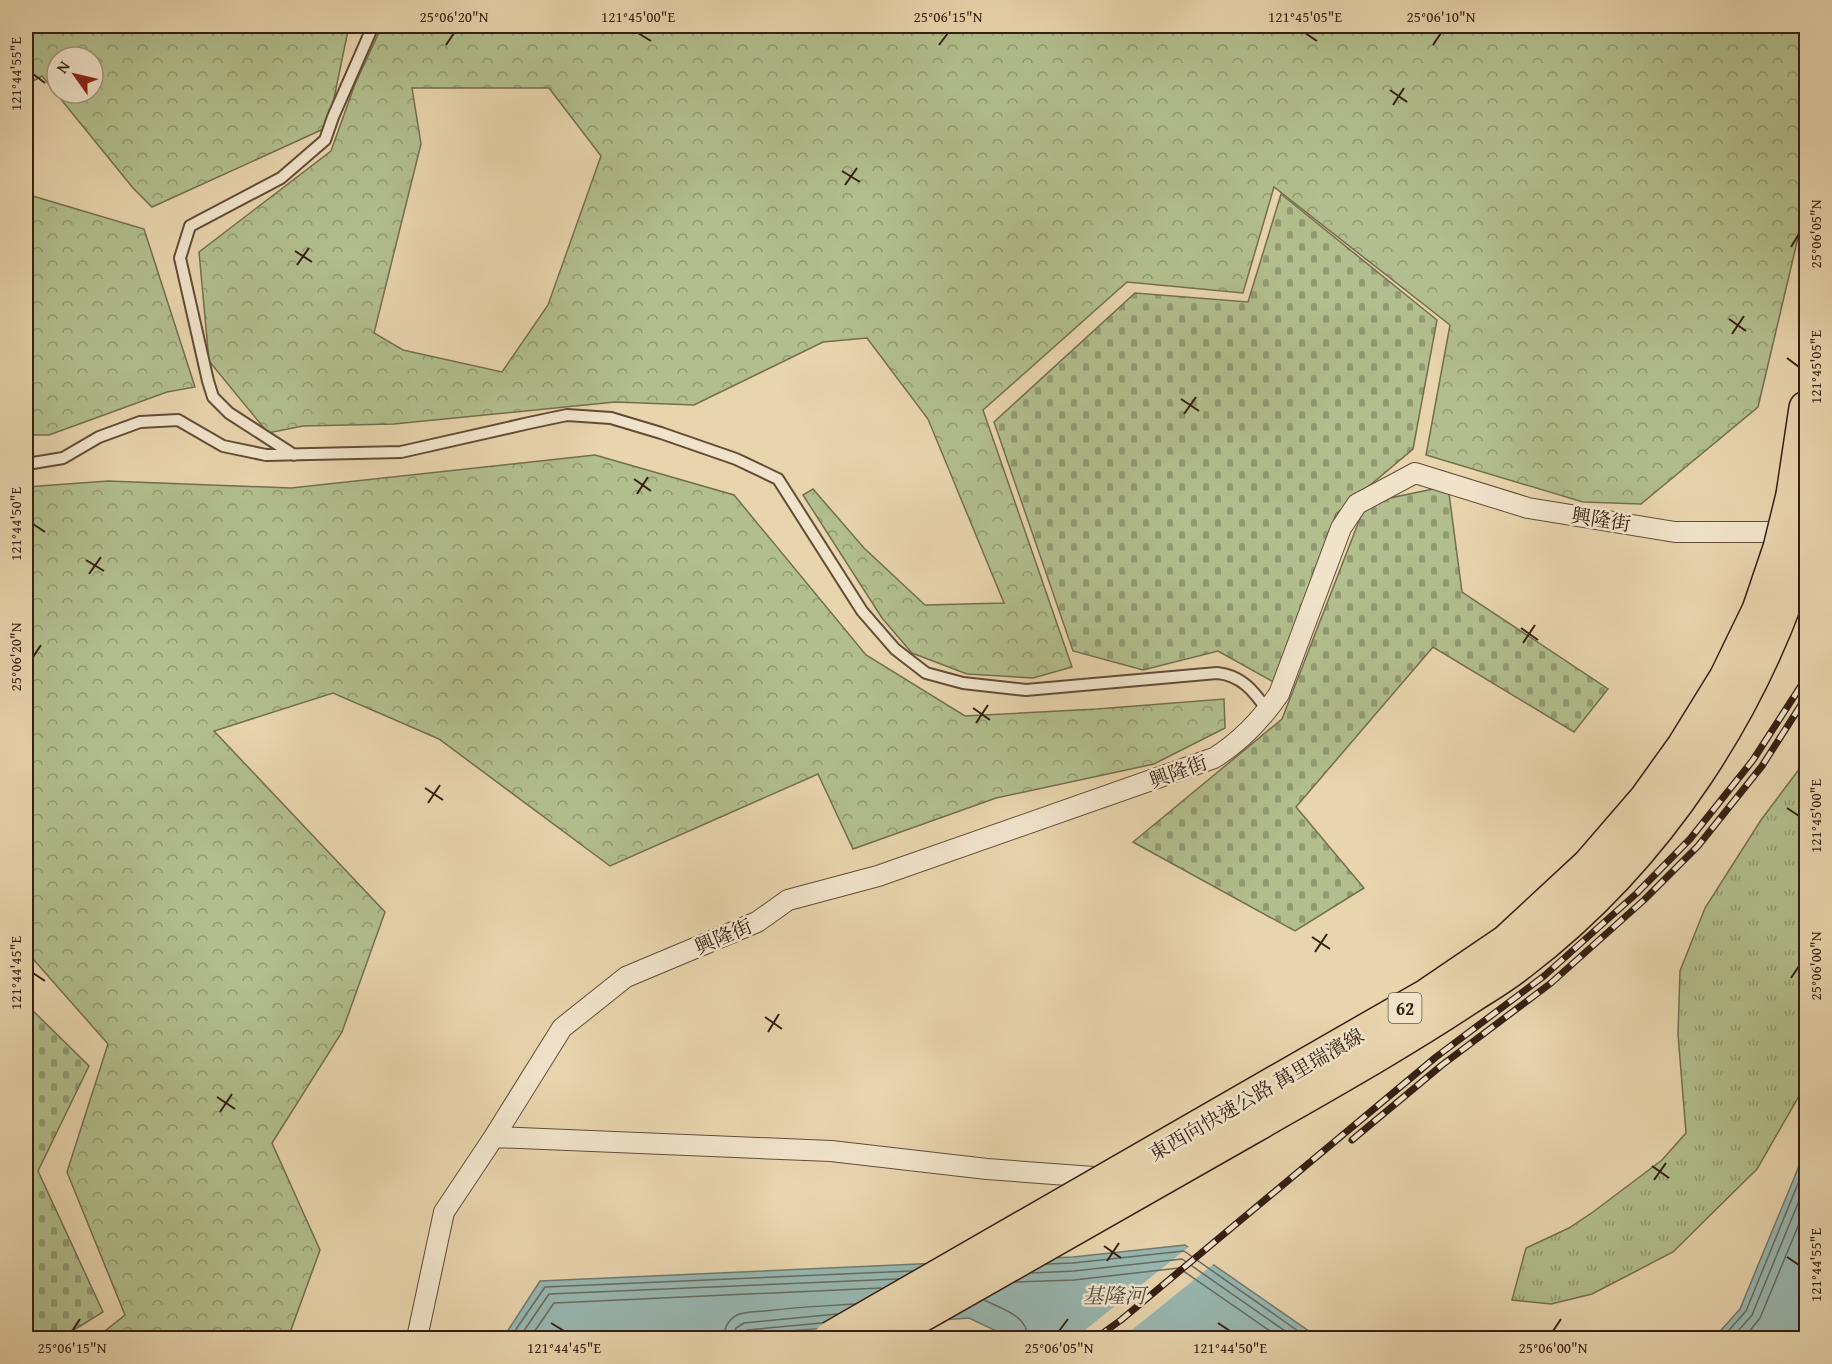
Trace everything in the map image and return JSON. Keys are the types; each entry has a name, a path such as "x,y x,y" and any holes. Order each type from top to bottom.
{"highway":[{"name":"東西向快速公路 萬里瑞濱線","path":"831,1338 1428,995 1506,942 1589,865 1646,799 1684,746 1726,678 1759,610 1780,548 1793,495 1806,408"},
{"name":"東西向快速公路 萬里瑞濱線","path":"881,1338 1419,1031 1520,964 1596,899 1663,823 1713,750 1748,688 1776,627 1798,569 1806,540"}],"street":[{"name":"興隆街","path":"417,1338 444,1212 562,1028 626,977 757,922 788,900 878,876 1214,758 1240,741 1268,710 1283,685 1341,528 1357,504 1415,473 1527,508 1676,532 1806,531"},
{"path":"494,1137 831,1151 987,1169 1169,1182 1226,1160 1429,1030 1582,883 1677,777 1720,713 1806,559"}],"lane":[{"path":"295,455 229,413 213,397 180,258 190,226 281,178 325,140 373,26"},
{"path":"26,460 33,463 63,458 99,437 140,422 178,420 223,446 266,455 295,455 401,452 567,416 611,418 736,459 778,479 862,611 895,649 926,673 963,683 1026,690 1217,672 1239,678 1257,695 1268,710"}],"green space":[{"path":"26,26 349,26 328,127 152,207 133,188 66,105 105,105 105,45 45,45 45,80 42,76 26,85"},
{"path":"382,26 1806,26 1806,182 1797,242 1758,407 1641,504 1583,502 1426,455 1450,325 1274,187 1243,293 1127,282 983,410 1072,667 1033,678 967,674 912,653 882,618 803,495 813,489 864,548 925,605 1004,603 928,419 867,338 823,342 694,405 615,402 394,424 303,426 268,433 209,361 199,252 331,151 355,84","holes":["412,88 549,88 601,156 548,305 502,372 403,350 374,333 421,144"]},
{"path":"26,194 144,229 195,387 167,392 49,435 26,435"},
{"path":"1281,194 1437,320 1413,449 1336,514 1277,684 1218,651 1143,670 1073,651 994,422 1135,293 1248,302"},
{"path":"595,455 734,495 866,655 965,716 1224,699 1225,728 1154,764 996,798 853,849 818,774 610,866 439,739 333,693 214,731 385,912 342,1032 272,1143 320,1250 288,1338 96,1338 125,1315 67,1172 108,1044 26,951 26,487 108,481 291,488"},
{"path":"1448,486 1462,592 1608,689 1574,732 1433,647 1296,807 1364,888 1295,931 1133,842 1282,719 1366,503"},
{"path":"1806,760 1806,1084 1757,1169 1673,1252 1592,1294 1551,1304 1512,1300 1526,1248 1569,1228 1593,1212 1662,1160 1686,1133 1678,1034 1680,971 1705,908 1761,820"},
{"path":"26,1004 89,1066 38,1171 103,1312 61,1338 26,1338"}],"water":[{"path":"1806,1149 1806,1338 1714,1338 1740,1309"},
{"name":"基隆河","path":"1185,1245 1319,1338 1011,1338 969,1318 786,1331 722,1338 503,1338 540,1281 1073,1257"}],"pier":[{"path":"1191,1245 1216,1262 1122,1338 1075,1338"}],"railway":[{"path":"1096,1338 1121,1320 1436,1057 1544,976 1637,893 1690,839 1753,760 1806,678"},
{"path":"1352,1140 1442,1065 1551,983 1644,900 1698,846 1762,766 1806,697"}]}
